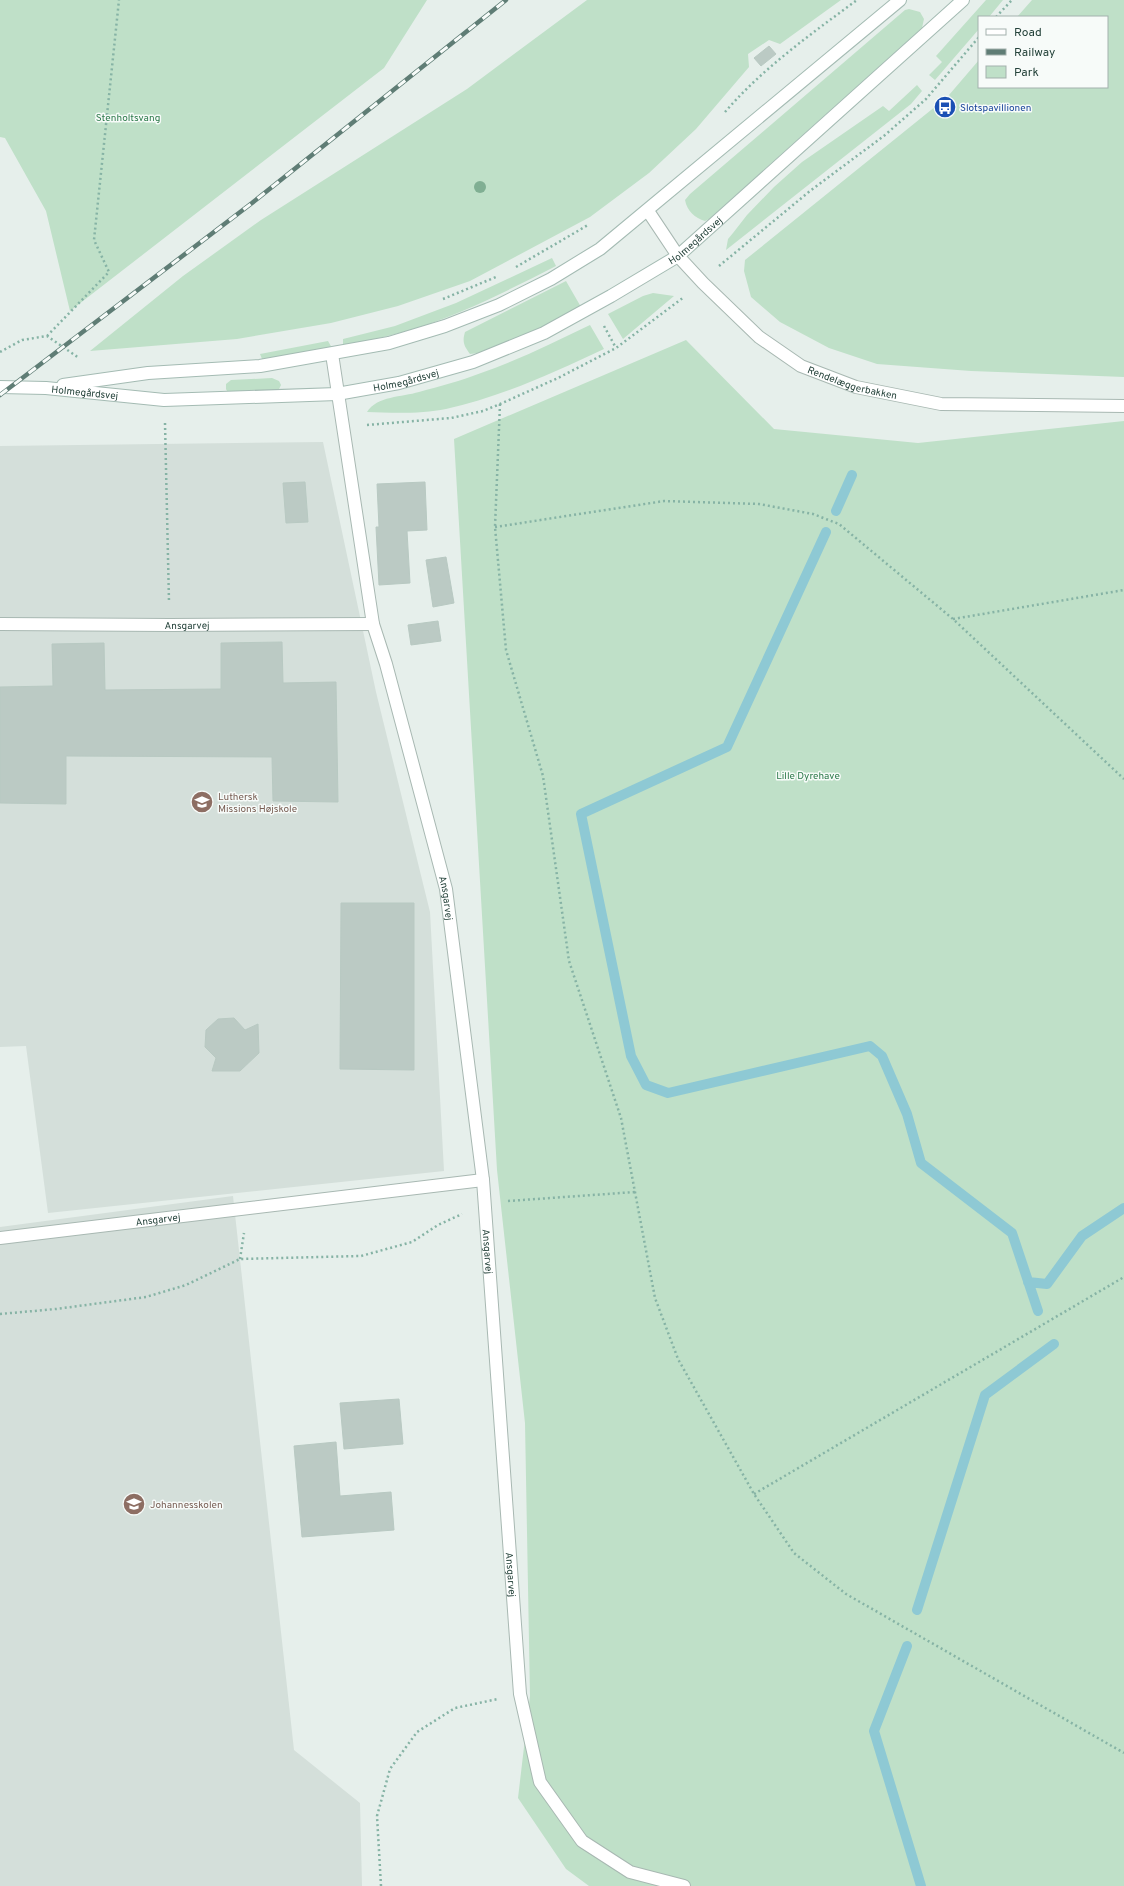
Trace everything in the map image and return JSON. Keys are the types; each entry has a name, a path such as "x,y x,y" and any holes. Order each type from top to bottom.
{"street":[{"name":"Holmegårdsvej","path":"46,388 148,373 260,366 332,354 396,341 445,326 499,305 551,279 600,249 648,211 900,0"},
{"name":"Holmegårdsvej","path":"46,388 164,400 337,394 399,383 473,362 544,333 611,296 678,256 963,0"},
{"name":"Rendelæggerbakken","path":"648,211 678,256 702,283 759,337 801,366 856,387 941,404 1124,406"},
{"name":"Ansgarvej","path":"332,354 373,624 386,664 446,889 483,1180 520,1694 540,1782 582,1841 630,1872 684,1886"},
{"path":"0,387 46,388"},
{"name":"Ansgarvej","path":"0,624 373,624"},
{"name":"Ansgarvej","path":"0,1238 483,1180"}],"path":[{"path":"0,352 22,340 47,336 109,272 94,240 119,0"},
{"path":"997,16 1012,0"},
{"path":"342,427 451,418 483,411 558,378 616,348 702,283 724,261 810,191 885,135 926,99 978,38"},
{"path":"509,271 595,221"},
{"path":"436,302 503,275"},
{"path":"47,336 83,360"},
{"path":"164,400 170,625"},
{"path":"500,404 495,527 506,650 543,776 569,961 621,1118 655,1298 678,1359 754,1494 794,1553 846,1594 1124,1753"},
{"path":"495,527 664,501 759,504 813,514 839,524 953,619 1124,779"},
{"path":"953,619 1124,590"},
{"path":"0,1314 56,1309 146,1297 186,1285 240,1259 361,1256 412,1242 438,1225 484,1202 635,1192"},
{"path":"754,1494 1124,1277"},
{"path":"382,1886 377,1816 390,1769 417,1732 455,1708 520,1694"}],"shaded area":[{"name":"Luthersk Missions Højskole","path":"323,442 376,692 430,912 444,1171 48,1213 26,1046 0,1047 0,446"},
{"name":"Johannesskolen","path":"233,1196 294,1750 360,1803 362,1886 0,1886 0,1227"}],"green space":[{"name":"Stenholtsvang","path":"0,0 427,0 384,68 70,311 46,211 5,138 0,137"},
{"path":"587,0 841,0 780,44 769,40 748,54 749,67 696,129 649,173 590,217 470,281 398,306 331,323 237,339 90,351 183,276 261,220 467,89"},
{"path":"986,0 1003,0 990,16 978,16 978,30 935,80 929,75 942,62 936,56"},
{"path":"1032,0 1124,0 1124,377 971,371 877,364 829,348 780,322 751,297 744,271 745,260 936,106 942,113 955,102 949,95 978,61 978,88 1108,88 1108,16 1018,16"},
{"path":"909,9 920,12 924,19 922,28 709,219 705,221 692,214 685,200 690,194 905,10"},
{"path":"917,85 922,91 911,104 726,250 728,239 747,215 774,187 802,162 883,106 889,111"},
{"path":"552,258 556,266 503,293 449,317 411,330 343,346 343,339 395,326 456,303"},
{"path":"566,281 581,307 512,342 470,354 466,349 464,344 465,332"},
{"path":"653,293 674,296 623,339 608,314 643,296"},
{"path":"590,325 604,349 526,384 487,398 437,411 396,413 367,412 371,407 383,400 419,392 495,368"},
{"name":"Lille Dyrehave","path":"686,340 774,429 918,443 1124,421 1124,1886 589,1886 566,1869 518,1798 530,1696 525,1423 497,1170 454,439"},
{"path":"328,341 332,348 262,359 260,354"},
{"path":"272,378 279,381 281,385 278,391 228,393 226,389 226,384 231,380"}],"building":[{"path":"769,46 776,54 761,66 754,58"},
{"path":"948,97 952,102 941,112 937,107"},
{"path":"305,482 308,522 286,523 283,483"},
{"path":"425,482 427,530 407,531 410,583 379,585 376,527 379,527 377,484"},
{"path":"446,557 454,603 433,607 426,560"},
{"path":"438,621 441,641 411,645 408,625"},
{"path":"282,642 283,683 336,682 338,802 273,801 272,757 66,756 66,804 0,803 0,687 53,686 52,644 104,643 105,690 221,689 221,643"},
{"path":"341,903 414,903 414,1070 340,1069"},
{"path":"234,1018 245,1030 258,1024 259,1053 240,1071 212,1071 216,1058 205,1047 206,1030 218,1019"},
{"path":"399,1399 403,1444 344,1449 340,1403"},
{"path":"336,1442 340,1496 391,1492 394,1530 302,1537 294,1446"}],"waterway":[{"path":"836,511 852,475"},
{"path":"826,532 727,747 581,814 631,1056 646,1085 668,1093 870,1046 882,1056 907,1114 921,1163 1012,1233 1038,1311"},
{"path":"1028,1282 1047,1284 1082,1236 1124,1208"},
{"path":"917,1610 985,1395 1054,1344"},
{"path":"907,1646 874,1731 921,1886"}],"railway":[{"path":"0,395 252,203 506,0"}],"place":[{"name":"Slotspavillionen","path":"945,107"},
{"name":"Luthersk Missions Højskole","path":"202,802"},
{"name":"Johannesskolen","path":"134,1504"}]}
